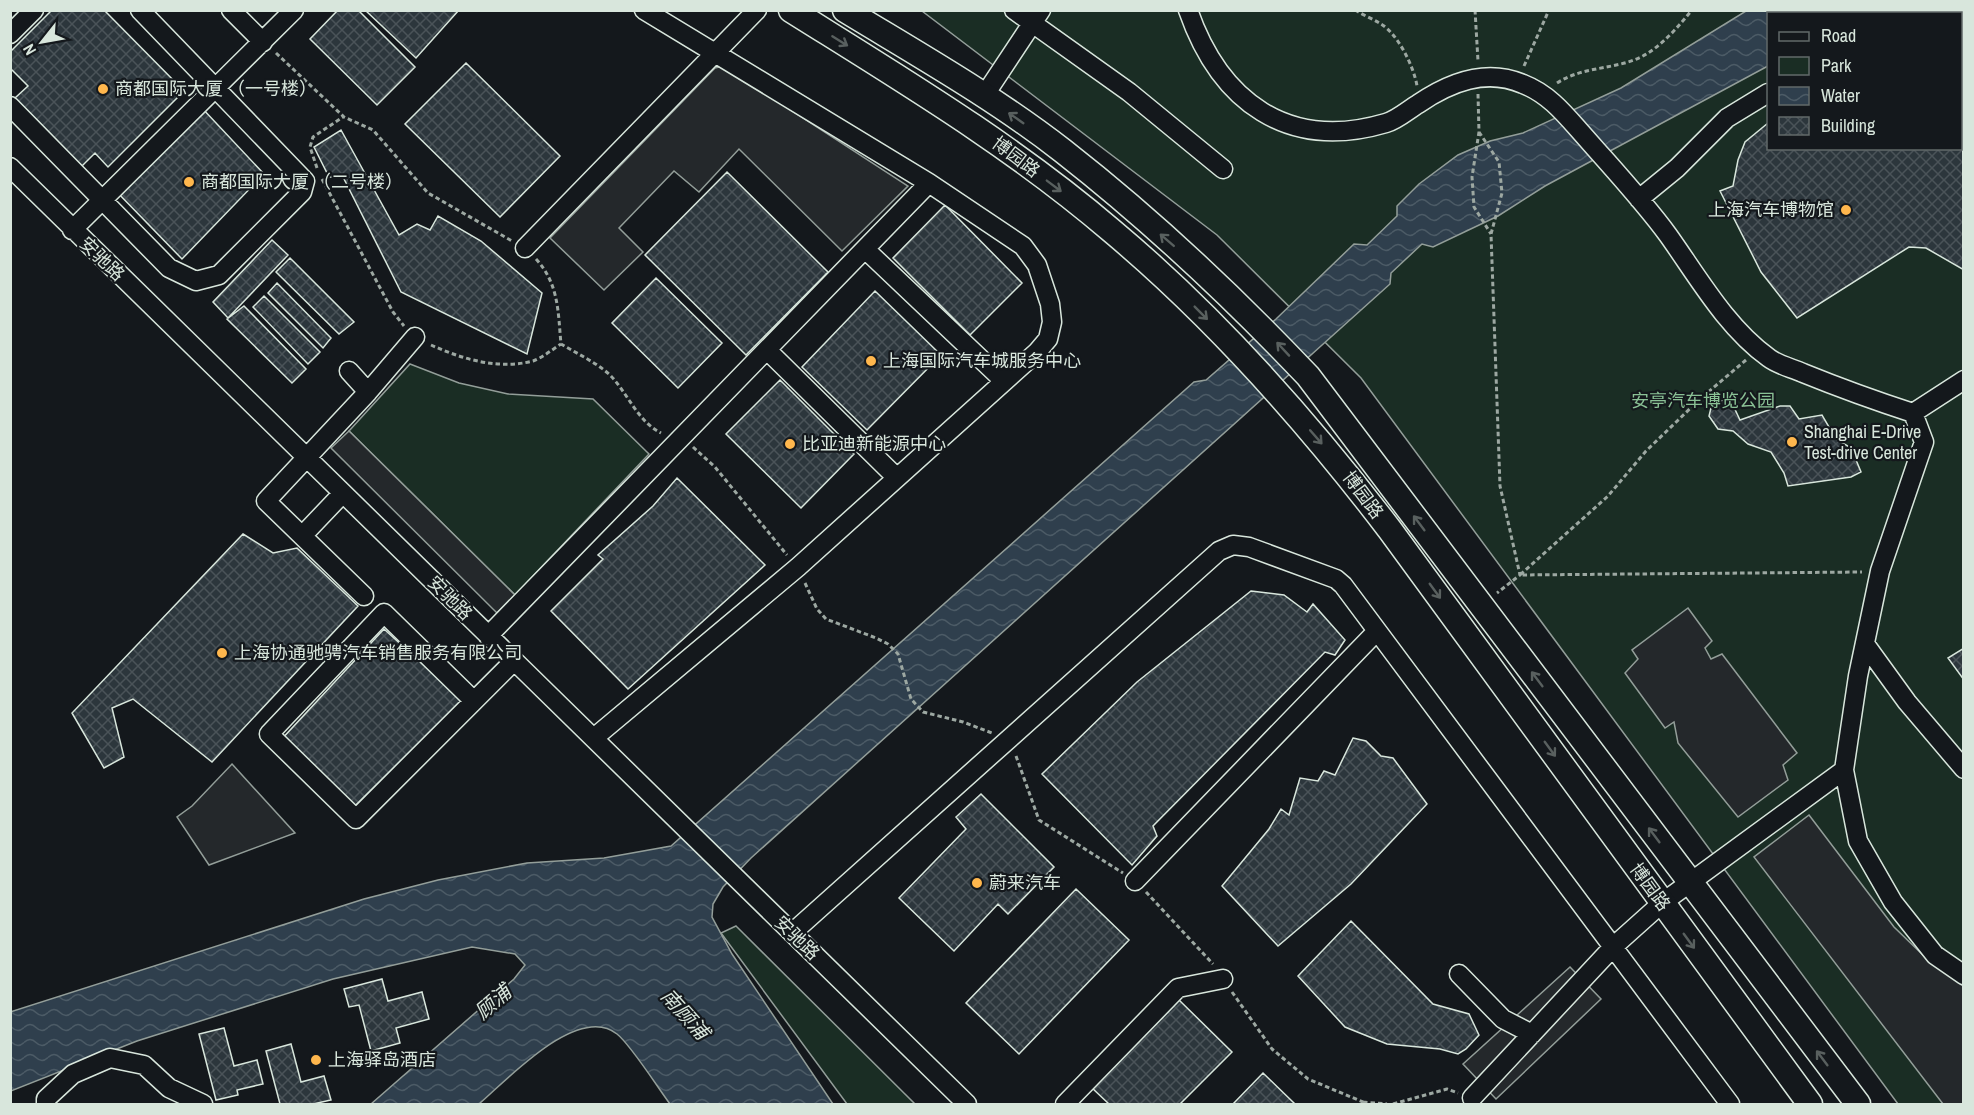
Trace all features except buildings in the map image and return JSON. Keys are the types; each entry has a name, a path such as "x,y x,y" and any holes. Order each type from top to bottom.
{"main road":[{"name":"博园路","path":"791,10 942,104 997,142 1111,230 1167,280 1278,392 1337,460 1390,530 1810,1104"},
{"name":"博园路","path":"845,10 984,96 1063,152 1177,248 1257,322 1308,376 1858,1104"}],"street":[{"path":"10,33 34,10"},
{"path":"10,106 169,268 196,281 219,275 302,192 305,181 140,10"},
{"path":"231,10 263,42"},
{"path":"72,230 294,10"},
{"path":"594,737 798,567 897,478 1048,339 1052,322 1050,304 1037,265 1023,246 929,183 644,10"},
{"path":"525,248 757,10"},
{"path":"1014,10 1037,17 1223,169"},
{"path":"1188,10 1214,68 1244,102 1283,123 1337,133 1389,123 1420,102 1453,84 1478,76 1494,75 1522,83 1549,98 1625,181 1667,234 1698,281 1759,349 1771,359 1790,368 1849,392 1913,413"},
{"path":"984,96 1037,17"},
{"path":"1639,199 1677,168 1727,118 1767,94"},
{"name":"安驰路","path":"10,167 967,1104"},
{"path":"488,636 768,351 929,183"},
{"path":"866,250 1004,381"},
{"path":"364,597 266,501 368,392 415,337"},
{"path":"768,351 897,478"},
{"path":"349,371 368,392"},
{"path":"1913,413 1964,380"},
{"path":"1913,413 1924,442 1880,572 1865,644 1844,770 1857,841 1893,902 1935,955 1964,975"},
{"path":"302,536 344,494"},
{"path":"792,933 1219,551 1233,545 1249,547 1336,579 1614,946 1730,1104"},
{"path":"474,701 384,614 269,734 356,819 474,701 514,661"},
{"path":"1135,881 1377,631"},
{"path":"1865,644 1907,702 1964,769"},
{"path":"1472,1098 1614,946 1662,903 1689,881 1844,770"},
{"path":"1459,974 1503,1018 1532,1034"},
{"path":"1065,1104 1178,988 1223,979"},
{"path":"46,1104 46,1098 73,1074 110,1058 144,1065 169,1088 203,1104"}],"path":[{"path":"1355,10 1382,24 1393,35 1414,72 1420,102"},
{"path":"1522,83 1525,61 1540,35 1549,10"},
{"path":"1549,98 1567,77 1641,57 1674,31 1692,10"},
{"path":"263,42 344,117 373,130 428,193 525,248 543,266 553,284 558,302 561,344"},
{"path":"344,117 313,137 310,147 313,157 328,191 393,312 415,337 453,355 500,365 534,360 561,344"},
{"path":"1491,234 1474,207 1472,177 1479,132 1499,162 1502,193 1491,234 1500,486 1520,575"},
{"path":"561,344 590,360 609,375 626,394 646,424 660,433 684,437 715,467 798,567 817,609 826,620 888,644 898,654 911,699 923,712 963,722 1010,739 1039,820 1135,881 1210,960 1272,1049 1308,1079 1362,1103 1387,1104"},
{"path":"1482,606 1608,496 1646,451 1700,399 1759,349"},
{"path":"1520,575 1880,572"},
{"path":"1393,1104 1447,1089 1472,1098"}],"green space":[{"name":"安亭汽车博览公园","path":"922,11 1963,11 1963,1104 1898,1104 1361,378 1217,235"},
{"path":"410,364 459,383 508,394 593,399 649,454 515,595 349,431"},
{"path":"736,926 915,1104 847,1104 721,933"}],"shaded area":[{"path":"723,66 908,186 842,251 739,149 699,192 674,171 619,228 643,252 604,290 550,238 715,68"},
{"path":"349,431 515,595 497,613 331,448"},
{"path":"1688,608 1712,641 1705,648 1711,659 1722,654 1797,753 1783,765 1788,780 1738,817 1678,743 1674,722 1665,728 1625,673 1638,659 1632,650"},
{"path":"232,764 295,833 209,865 177,817 192,806"},
{"path":"1809,815 1894,927 1927,959 1963,986 1963,1104 1943,1104 1754,857"},
{"path":"1570,967 1601,999 1496,1099 1463,1064"}],"water":[{"path":"1746,11 1872,11 1767,12 1767,67 1545,186 1498,216 1433,247 1422,244 1391,273 1390,284 751,858 723,887 713,904 712,917 732,954 833,1104 670,1104 623,1040 617,1034 601,1027 583,1028 544,1048 479,1104 371,1104 514,979 525,965 515,954 472,947 333,979 137,1041 11,1091 10,1012 364,899 438,880 527,863 604,858 671,846 1194,382 1206,380 1276,319 1354,244 1367,245 1397,216 1397,206 1419,184 1458,155 1490,141 1523,133 1621,88"}],"place":[{"name":"商都国际大厦 （一号楼）","path":"103,89"},
{"name":"商都国际大厦 （二号楼）","path":"189,182"},
{"name":"上海汽车博物馆","path":"1846,210"},
{"name":"上海国际汽车城服务中心","path":"871,361"},
{"name":"Shanghai E-Drive Test-drive Center","path":"1792,442"},
{"name":"比亚迪新能源中心","path":"790,444"},
{"name":"上海协通驰骋汽车销售服务有限公司","path":"222,653"},
{"name":"蔚来汽车","path":"977,883"},
{"name":"上海驿岛酒店","path":"316,1060"}],"water label":[{"name":"顾浦","path":"493,1002"},
{"name":"南顾浦","path":"685,1014"}]}
